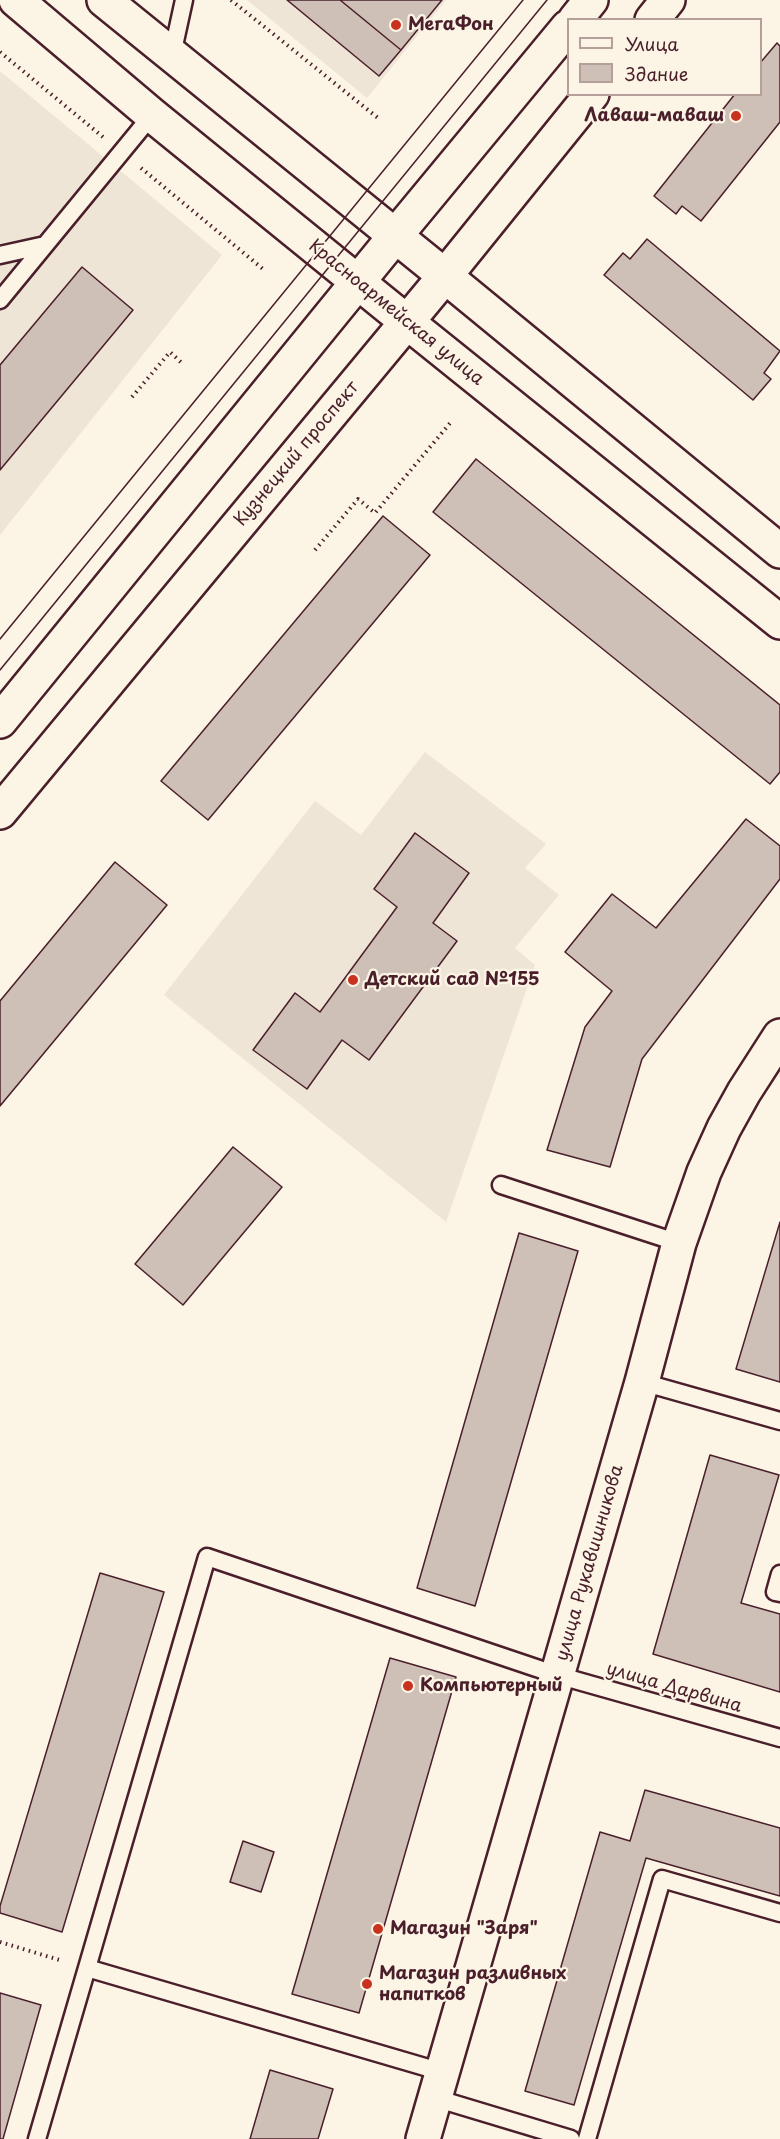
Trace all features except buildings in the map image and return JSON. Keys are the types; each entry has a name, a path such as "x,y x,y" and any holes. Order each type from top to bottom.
{"main road":[{"name":"Красноармейская улица","path":"16,0 152,115 780,622"},
{"path":"104,0 396,235 780,550"},
{"path":"577,18 591,0"},
{"path":"654,18 668,0"},
{"path":"0,721 567,28"},
{"name":"Кузнецкий проспект","path":"0,812 445,276 590,96"},
{"name":"улица Рукавишникова","path":"423,2139 642,1383 679,1243 704,1172 724,1128 780,1036"}],"lane":[{"path":"172,55 184,0"},
{"path":"0,300 152,115"},
{"path":"0,255 45,245"},
{"path":"501,1185 679,1243"},
{"path":"642,1383 780,1422"},
{"name":"улица Дарвина","path":"87,1968 207,1557 557,1675 780,1738"},
{"path":"780,1574 775,1592 780,1593"},
{"path":"587,2139 662,1879 780,1913"},
{"path":"37,2139 87,1968 439,2085 571,2139"}],"path":[{"path":"231,0 378,118"},
{"path":"132,397 170,352 184,365"},
{"path":"315,550 358,499 375,513 451,422"},
{"path":"0,1942 87,1968"}],"shaded area":[{"path":"247,0 446,0 367,98"},
{"path":"0,71 222,255 0,535"},
{"name":"Детский сад №155","path":"425,752 546,844 525,868 559,895 515,948 535,965 446,1222 164,995 315,801 361,835"}],"tram line":[{"path":"0,639 523,0"},
{"path":"0,670 547,0"}],"place":[{"name":"МегаФон","path":"396,25"},
{"name":"Лаваш-маваш","path":"736,116"},
{"name":"Детский сад №155","path":"353,980"},
{"name":"Компьютерный","path":"408,1686"},
{"name":"Магазин \"Заря\"","path":"378,1929"},
{"name":"Магазин разливных напитков","path":"367,1984"}]}
